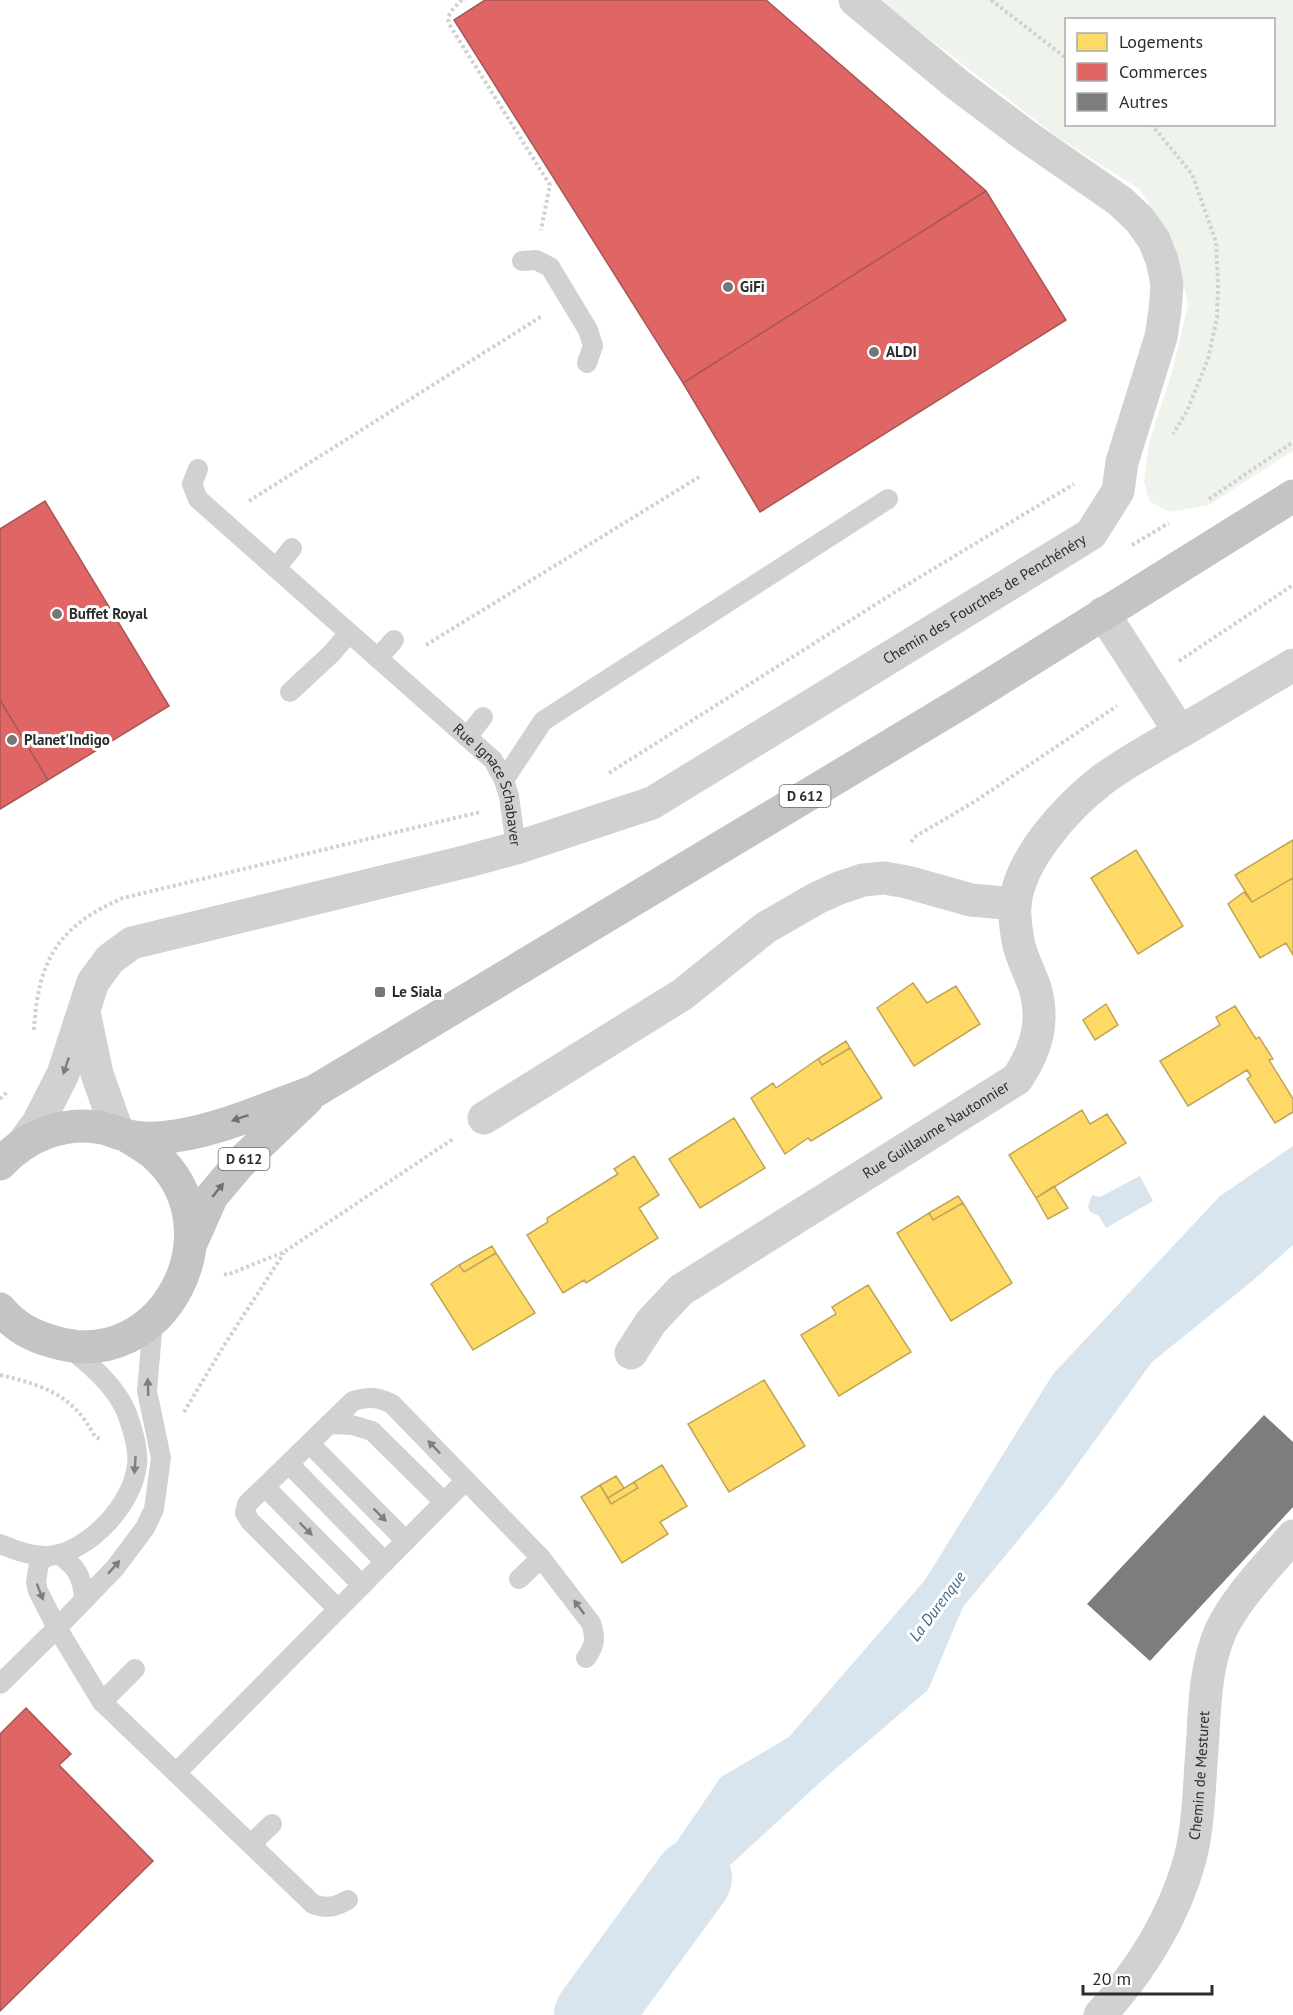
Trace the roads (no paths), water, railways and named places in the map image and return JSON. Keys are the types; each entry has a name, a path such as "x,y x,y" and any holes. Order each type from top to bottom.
{"main road":[{"name":"D 612","path":"122,1134 175,1137 216,1126 315,1091 961,703 1293,496"},
{"name":"D 612","path":"189,1253 212,1196 239,1164 315,1091"},
{"path":"0,1333 33,1336 68,1347 98,1346 127,1337 153,1321 175,1296 189,1253 188,1209 175,1179 154,1154 122,1134 101,1128 75,1126 48,1131 9,1153"},
{"path":"0,1309 8,1319 33,1336"}],"street":[{"name":"Chemin des Fourches de Penchénéry","path":"516,848 652,803 1091,534 1118,491 1122,462 1161,338 1165,311 1167,284 1162,260 1154,240 1140,220 1120,201 1026,136 958,85 855,0"},
{"path":"1103,613 1180,732"},
{"name":"Rue Guillaume Nautonnier","path":"631,1353 651,1322 681,1290 1017,1079 1029,1061 1038,1039 1039,1017 1036,991 1018,944 1015,904 1021,879 1032,857 1066,813 1103,779 1293,665"},
{"name":"Rue Ignace Schabaver","path":"9,1153 38,1123 63,1074 93,982 110,959 132,943 516,848"},
{"path":"484,1118 683,994 742,945 790,914 839,888 863,880 884,878 971,900 1015,904"},
{"name":"Rue Ignace Schabaver","path":"84,1010 97,1074 122,1134"},
{"name":"Chemin de Mesturet","path":"1100,2015 1120,1992 1159,1935 1177,1897 1190,1858 1197,1818 1204,1697 1209,1668 1222,1630 1244,1593 1293,1536"}],"lane":[{"path":"529,261 550,267 588,330 593,346 587,363"},
{"name":"Rue Ignace Schabaver","path":"198,469 192,484 198,499 494,760 509,796 516,848"},
{"path":"504,780 543,721 888,500"},
{"path":"276,568 292,548"},
{"path":"290,692 349,633"},
{"path":"383,663 394,640"},
{"path":"467,737 483,717"},
{"path":"0,1684 84,1600 131,1547 145,1528 154,1509 161,1458 147,1391 153,1321"},
{"path":"68,1347 98,1372 113,1390 125,1410 132,1431 137,1464 133,1484 124,1503 102,1529 80,1544 39,1563 36,1582 38,1591 57,1628 102,1702 313,1904 324,1908 337,1906 348,1900"},
{"path":"338,1609 250,1521 245,1513 247,1504 353,1401 365,1397 379,1398 392,1404 541,1558 591,1623 596,1635 593,1649 586,1658"},
{"path":"329,1424 352,1425 372,1431 444,1502"},
{"path":"310,1444 406,1541"},
{"path":"289,1464 385,1562"},
{"path":"176,1773 466,1480"},
{"path":"265,1488 363,1585"},
{"path":"0,1544 21,1552 52,1555 72,1564 81,1578 84,1600"},
{"path":"519,1579 541,1558"},
{"path":"102,1702 135,1669"},
{"path":"251,1844 272,1824"}],"water":[{"path":"1293,1146 1293,1245 1152,1362 1056,1494 963,1607 928,1690 826,1777 703,1890 622,1989 667,1856 721,1777 789,1737 925,1580 1053,1374 1220,1196"},
{"path":"1140,1176 1153,1201 1106,1228 1099,1216 1090,1212 1088,1206 1092,1195 1100,1197"}],"waterway":[{"name":"La Durenque","path":"593,2015 693,1878"}],"place":[{"name":"GiFi","path":"728,287"},
{"name":"ALDI","path":"874,352"},
{"name":"Buffet Royal","path":"57,614"},
{"name":"Planet'Indigo","path":"12,740"},
{"name":"Le Siala","path":"380,992"}]}
